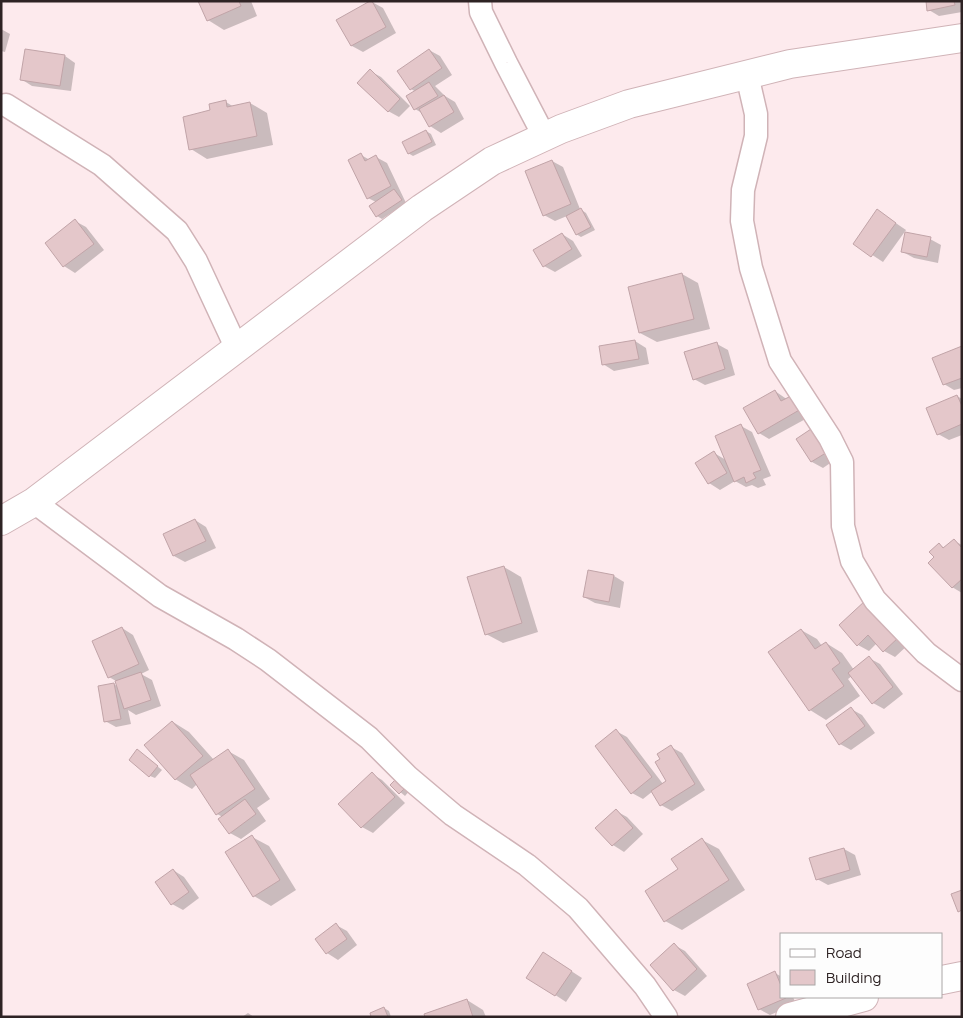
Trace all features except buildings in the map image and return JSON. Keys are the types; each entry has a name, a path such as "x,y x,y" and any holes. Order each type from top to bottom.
{"main road":[{"path":"4,513 34,502 422,208 492,161 544,136 629,104 790,64 962,38"},
{"path":"943,980 962,976"},
{"path":"790,1017 860,998"}],"street":[{"path":"480,1 481,12 544,136"},
{"path":"747,75 756,114 756,136 742,190 742,221 752,268 780,361 830,438 842,462 843,526 852,561 875,600 926,653 962,680"},
{"path":"6,105 102,165 177,231 196,261 237,348"},
{"path":"34,502 160,596 236,638 268,660 369,738 408,777 453,815 527,865 578,908 645,986 666,1017"}]}
